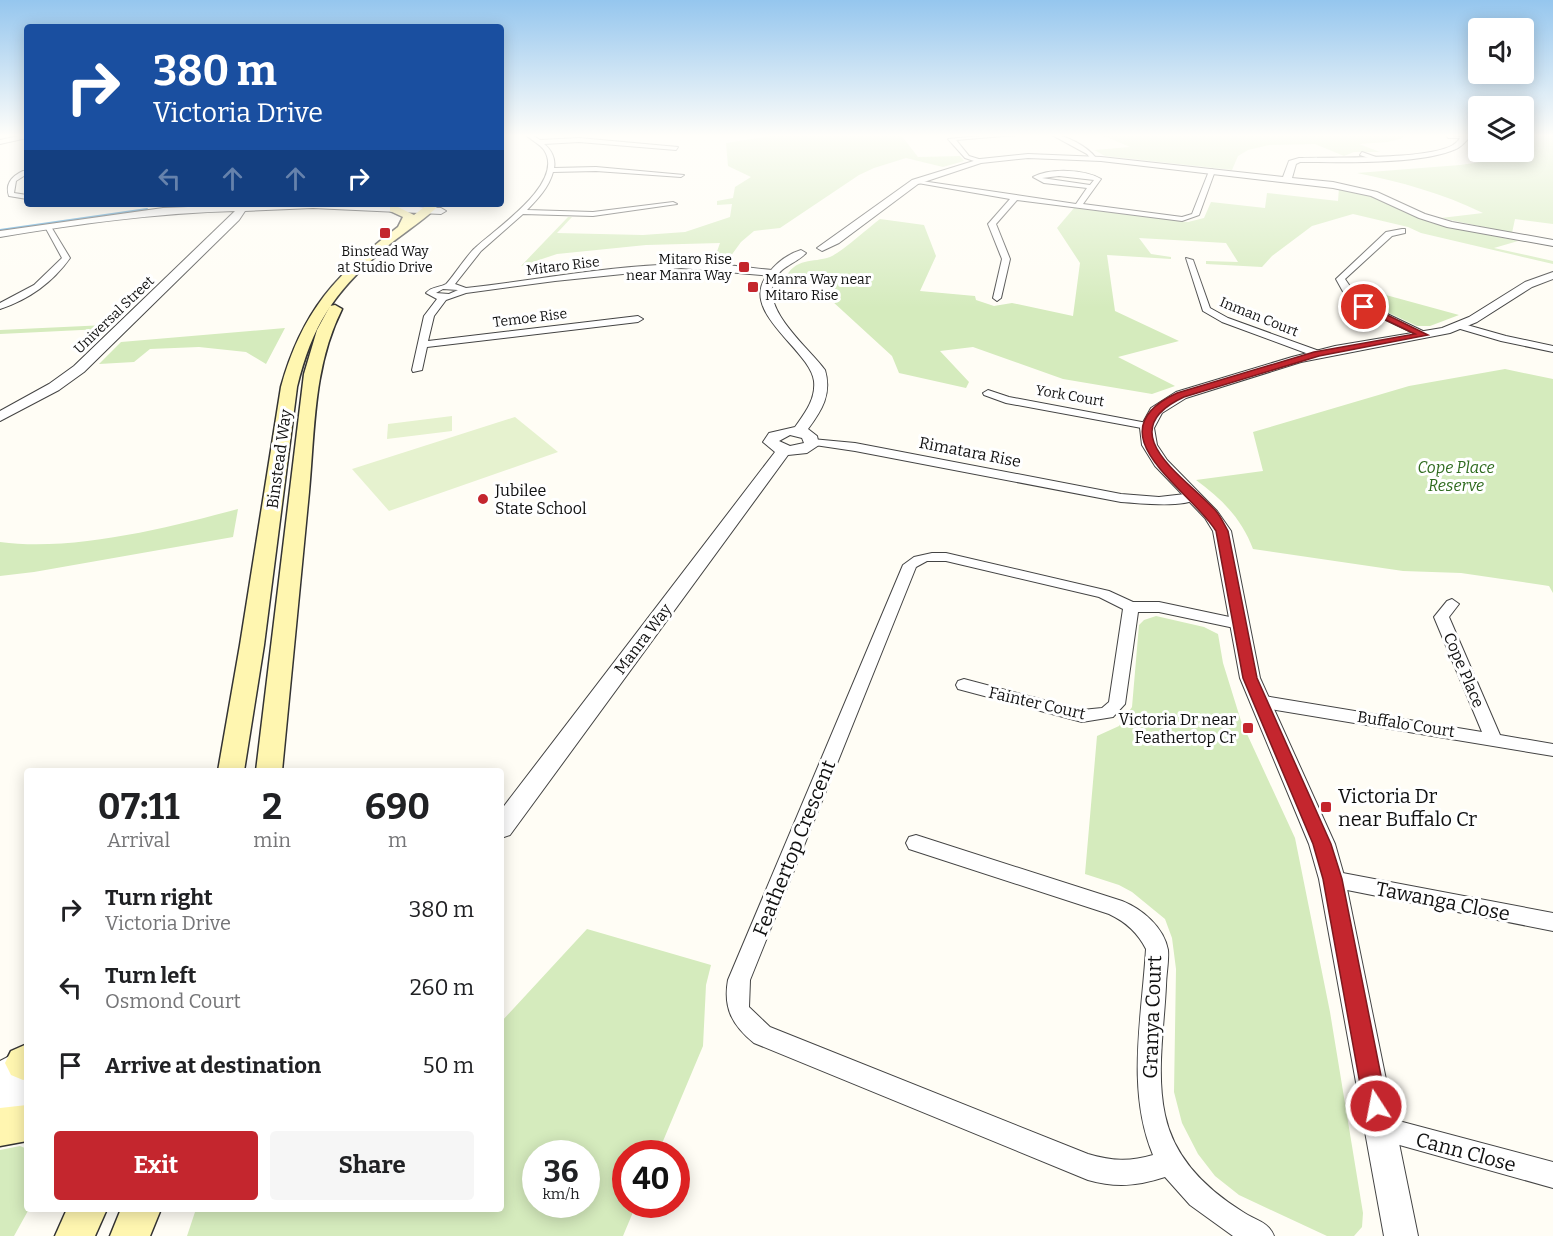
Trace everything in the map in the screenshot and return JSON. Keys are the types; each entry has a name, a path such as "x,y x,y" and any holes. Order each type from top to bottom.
{"main road":[{"path":"395,207 409,216 402,229"},
{"name":"Binstead Way","path":"232,768 252,645 292,366 306,330 329,294 360,262 402,229 436,208"},
{"name":"Binstead Way","path":"268,768 302,475 308,391 320,338 339,302 362,274 436,208"},
{"path":"0,1127 24,1123"},
{"path":"130,1236 140,1212"}],"street":[{"path":"11,193 11,195 24,197"},
{"path":"449,286 458,271 478,249 539,193"},
{"path":"799,431 820,402 822,381 818,370 769,310 765,290 772,273 783,262 801,253 798,250 822,248 835,241 901,193"},
{"path":"982,193 1174,218 1192,217 1203,193"},
{"path":"1078,206 1088,193"},
{"path":"1369,193 1449,225 1553,243"},
{"path":"997,298 1006,259 992,224 1016,198"},
{"path":"521,212 605,214 673,204"},
{"path":"0,227 159,207 239,209"},
{"path":"0,234 159,207"},
{"name":"Universal Street","path":"0,417 54,387 79,369 239,209 255,207"},
{"path":"414,207 436,208"},
{"path":"0,306 26,295 59,268 66,258 47,227"},
{"path":"1402,231 1389,234 1340,279 1349,295 1357,303 1424,335"},
{"name":"Inman Court","path":"1188,260 1206,309 1225,320 1318,354"},
{"name":"Mitaro Rise","path":"464,291 566,276 681,266 772,273"},
{"path":"1401,1236 1332,879 1322,844 1258,701 1250,678 1222,531 1212,514 1159,462 1148,444 1147,426 1156,411 1168,401 1181,395 1318,354 1424,335 1460,326 1490,310 1524,286 1553,274"},
{"path":"449,286 460,287 464,291 456,296 443,298 430,293 436,288 449,286"},
{"path":"417,370 429,316 443,298"},
{"name":"Temoe Rise","path":"424,344 638,320"},
{"path":"1460,326 1504,339 1553,349"},
{"name":"York Court","path":"988,393 1006,400 1147,426"},
{"path":"799,431 809,435 812,442 803,449 784,450 771,442 774,436 782,432 799,431"},
{"name":"Rimatara Rise","path":"812,442 855,447 1121,498 1159,501 1189,492"},
{"name":"Manra Way","path":"504,824 784,450"},
{"name":"Feathertop Crescent","path":"1171,1162 1129,1175 1111,1174 1088,1167 762,1035 747,1023 738,1011 736,997 739,980 910,566 924,557 946,557 1104,594 1131,607 1159,607 1239,624"},
{"name":"Cope Place","path":"1452,604 1441,617 1493,738"},
{"name":"Fainter Court","path":"964,685 1082,716 1107,713 1117,705 1131,607"},
{"name":"Buffalo Court","path":"1258,701 1493,738 1553,750"},
{"name":"Granya Court","path":"916,843 1115,907 1140,921 1150,934 1157,949 1149,1086 1151,1108 1157,1131 1171,1162 1197,1192 1244,1229 1261,1236"},
{"name":"Tawanga Close","path":"1332,879 1553,922"},
{"path":"0,1111 21,1072"},
{"name":"Cann Close","path":"1380,1128 1553,1175"}],"green space":[{"path":"734,193 833,193 780,228 754,231 741,242 725,264 713,263 720,243 646,245 557,254 521,266 568,217 572,217 557,233 643,235 685,232 730,217 732,204 717,205 717,201 733,198"},
{"path":"1267,193 1338,201 1339,193 1356,193 1379,199 1432,223 1518,241 1494,248 1553,261 1553,264 1421,233 1408,227 1353,214 1312,226 1272,256 1262,267 1206,264 1206,261 1238,262 1226,243 1139,238 1151,254 1171,257 1171,259 1107,255 1115,311 1179,341 1118,357 1175,386 1152,394 1063,379 973,347 940,351 969,382 966,388 899,373 892,356 832,301 832,283 785,279 789,272 799,264 824,259 835,254 880,219 924,225 936,256 920,291 975,296 976,300 994,306 1012,303 1073,316 1080,263 1057,228 1074,208 1188,222 1204,218 1211,202 1265,208"},
{"path":"1431,193 1553,193 1553,224 1515,219 1512,233 1441,218 1483,213"},
{"path":"1353,286 1459,315 1430,326 1417,326 1363,301"},
{"path":"106,325 102,329 0,334 0,330"},
{"path":"285,328 266,364 246,352 199,347 150,349 134,362 99,364 121,342"},
{"name":"Cope Place Reserve","path":"1505,369 1553,379 1553,593 1549,586 1461,573 1403,571 1253,549 1243,528 1230,510 1196,480 1263,471 1253,432 1409,386"},
{"path":"452,416 452,431 387,439 388,424"},
{"path":"515,417 558,452 389,511 352,469"},
{"path":"238,509 233,537 0,576 0,542 58,544 88,541 181,524"},
{"path":"1156,616 1204,627 1218,634 1223,663 1241,721 1295,838 1330,1012 1363,1213 1362,1227 1354,1236 1327,1236 1239,1195 1215,1176 1198,1154 1182,1123 1174,1092 1176,969 1172,938 1165,919 1132,892 1119,885 1085,874 1097,736 1119,726 1132,707 1139,625 1144,620"},
{"path":"587,929 711,965 706,985 703,1046 663,1140 612,1140 612,1218 631,1218 623,1236 187,1236 195,1212 504,1212 504,1019"},
{"path":"20,1146 24,1148 24,1212 27,1212 14,1236 0,1236 0,1150"}],"waterway":[{"path":"0,230 147,209"}],"place":[{"name":"Binstead Way at Studio Drive","path":"385,233"},
{"name":"Mitaro Rise near Manra Way","path":"744,267"},
{"name":"Manra Way near Mitaro Rise","path":"753,287"},
{"name":"Jubilee State School","path":"483,499"},
{"name":"Victoria Dr near Feathertop Cr","path":"1248,728"},
{"name":"Victoria Dr near Buffalo Cr","path":"1326,807"}],"route":[{"path":"1364,307 1424,335 1334,350 1181,395 1168,401 1156,411 1147,426 1148,444 1159,462 1212,514 1222,531 1250,678 1258,701 1322,844 1332,879 1376,1106"}]}
